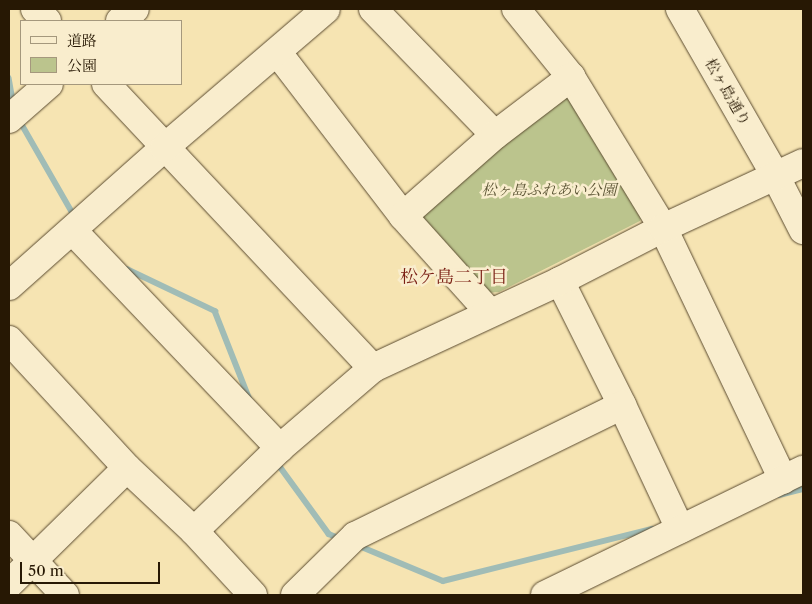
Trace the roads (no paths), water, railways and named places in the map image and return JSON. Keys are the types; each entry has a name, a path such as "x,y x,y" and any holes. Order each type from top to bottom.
{"street":[{"path":"35,9 46,20"},
{"path":"121,20 135,9"},
{"path":"9,286 164,148 278,53 326,9"},
{"path":"373,9 495,135"},
{"name":"松ヶ島通り","path":"680,9 775,175 803,230"},
{"path":"518,10 571,77 663,228 793,475 680,529 578,588 545,595"},
{"path":"278,53 402,216 490,314"},
{"path":"402,216 495,135 571,77"},
{"path":"9,119 47,85"},
{"path":"107,85 164,148 373,368"},
{"path":"194,531 280,448 373,368 560,281 663,228 803,163"},
{"path":"73,231 280,448"},
{"path":"560,281 622,405 680,529"},
{"path":"9,340 127,468 194,531 254,595"},
{"path":"295,595 356,536 622,405"},
{"path":"9,584 127,468"},
{"path":"9,535 65,595"}],"waterway":[{"path":"9,78 14,105"},
{"path":"20,121 75,217"},
{"path":"127,269 215,311 250,400"},
{"path":"276,461 329,534 341,539"},
{"path":"779,495 803,489"},
{"path":"357,545 443,581 652,529"}],"district":[{"name":"松ケ島二丁目","path":"454,277"}],"park label":[{"name":"松ヶ島ふれあい公園","path":"549,190"}]}
